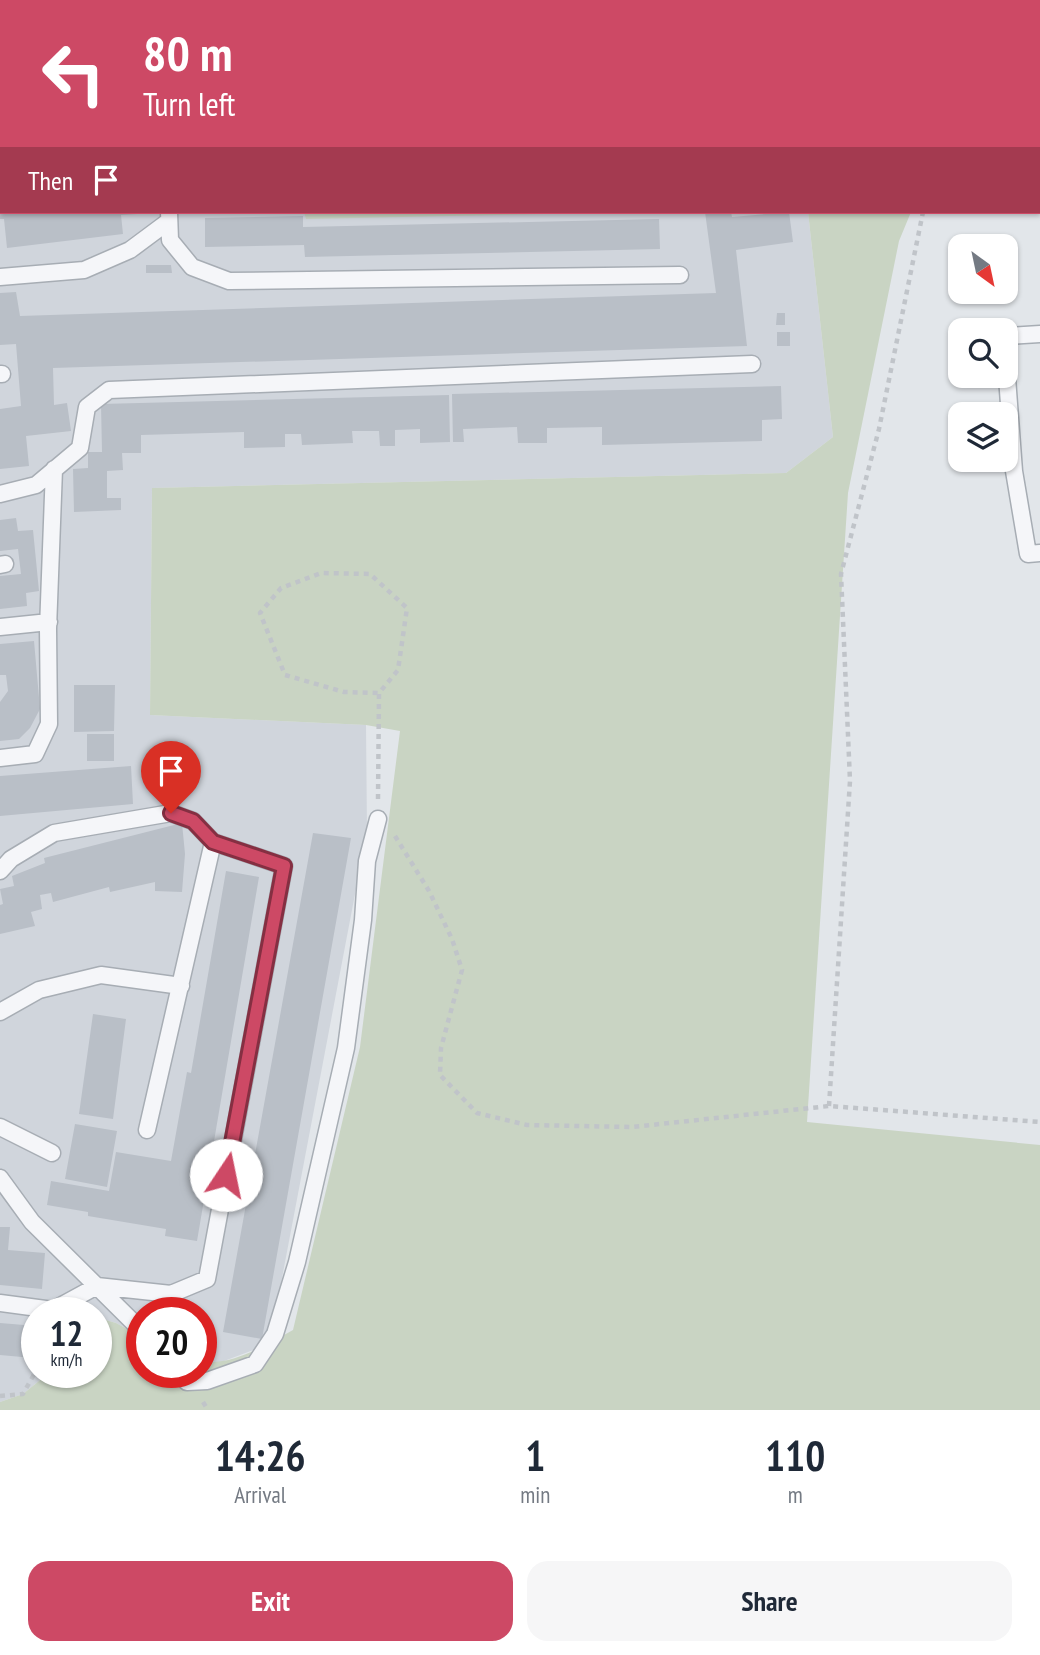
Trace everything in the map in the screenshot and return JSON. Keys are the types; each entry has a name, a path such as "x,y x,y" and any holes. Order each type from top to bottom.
{"lane":[{"path":"169,217 170,240 192,267 229,281 680,275"},
{"path":"0,276 84,270 130,250 169,217"},
{"path":"1018,335 1040,334"},
{"path":"0,494 36,485 79,448 87,407 109,390 752,364"},
{"path":"1008,388 1014,471 1028,554 1040,553"},
{"path":"0,758 35,754 50,724 49,622 54,469"},
{"path":"0,627 49,622"},
{"path":"0,871 12,859 54,833 171,813 193,821 213,842 284,866 206,1279 171,1294 97,1286 53,1310 0,1303"},
{"path":"217,1378 255,1364 275,1335 297,1262 346,1048 363,920 367,861 378,819"},
{"path":"147,1130 213,842"},
{"path":"0,1012 39,990 100,975 181,986"},
{"path":"0,1127 52,1153"},
{"path":"0,1178 32,1222 126,1315"}],"path":[{"path":"829,1106 850,781 841,574 879,429 923,214"},
{"path":"379,693 344,692 285,675 260,613 281,587 321,573 370,574 407,608 398,670 379,693 378,819 395,837 415,869 452,939 462,970 441,1048 440,1075 477,1113 527,1125 632,1127 829,1106 1040,1122"},
{"path":"0,1396 23,1394 26,1388"}],"shaded area":[{"path":"0,214 808,214 833,437 786,473 152,488 150,715 366,725 367,831 274,1320 261,1347 217,1364 217,1297 126,1297 126,1328 112,1322 112,1297 21,1297 21,1388 30,1388 23,1394 0,1402"}],"green space":[{"path":"305,214 546,214 306,219"},
{"path":"808,214 910,214 899,241 848,493 807,1122 1040,1145 1040,1410 0,1410 0,1402 23,1394 30,1388 112,1388 112,1322 126,1328 126,1388 217,1388 217,1362 237,1358 261,1348 293,1330 360,1047 400,731 366,725 150,715 152,488 786,473 833,437"}],"building":[{"path":"0,214 137,214 121,215 123,234 7,248 4,219 0,219"},
{"path":"705,214 731,214 732,217 789,214 793,242 736,250 747,346 53,368 54,405 67,403 71,431 26,436 29,466 0,469 0,409 21,406 16,344 0,345 0,293 16,292 20,316 716,293"},
{"path":"303,216 303,227 659,219 660,249 305,257 304,245 205,247 205,218"},
{"path":"146,265 171,265 172,273 146,273"},
{"path":"777,313 785,313 785,325 776,325"},
{"path":"777,332 790,332 790,346 777,346"},
{"path":"781,386 782,419 762,420 762,441 602,445 602,427 547,428 547,443 518,443 517,427 463,429 464,442 453,442 452,394"},
{"path":"449,395 450,442 420,443 420,429 395,430 395,446 380,446 379,431 352,431 353,443 302,445 301,434 285,434 285,447 244,448 244,432 141,435 141,453 122,453 123,470 107,471 107,498 121,498 121,510 74,512 73,469 88,468 88,452 102,452 101,404"},
{"path":"16,518 18,531 33,530 39,591 26,593 27,606 0,609 0,576 21,574 18,549 0,551 0,520"},
{"path":"34,641 40,709 30,728 19,739 0,741 0,702 8,691 6,675 0,675 0,644"},
{"path":"74,685 115,685 114,731 74,732"},
{"path":"87,734 114,734 114,761 87,761"},
{"path":"131,766 133,804 0,816 0,776"},
{"path":"182,823 185,854 182,892 155,891 155,882 110,892 109,887 53,902 51,893 40,895 42,909 31,912 35,926 0,934 0,905 3,904 0,889 14,886 12,876 45,863 44,858"},
{"path":"313,833 351,838 262,1339 223,1332"},
{"path":"226,871 259,877 197,1241 165,1236 166,1229 88,1216 88,1212 47,1205 51,1181 109,1191 116,1152 171,1161 187,1072 191,1073"},
{"path":"93,1014 126,1019 113,1119 79,1114"},
{"path":"75,1124 117,1131 107,1187 65,1179"},
{"path":"0,1227 10,1227 8,1250 45,1253 42,1289 0,1285"},
{"path":"0,1323 21,1325 21,1357 0,1355"}],"route":[{"path":"171,813 193,821 213,842 284,866 226,1175"}]}
